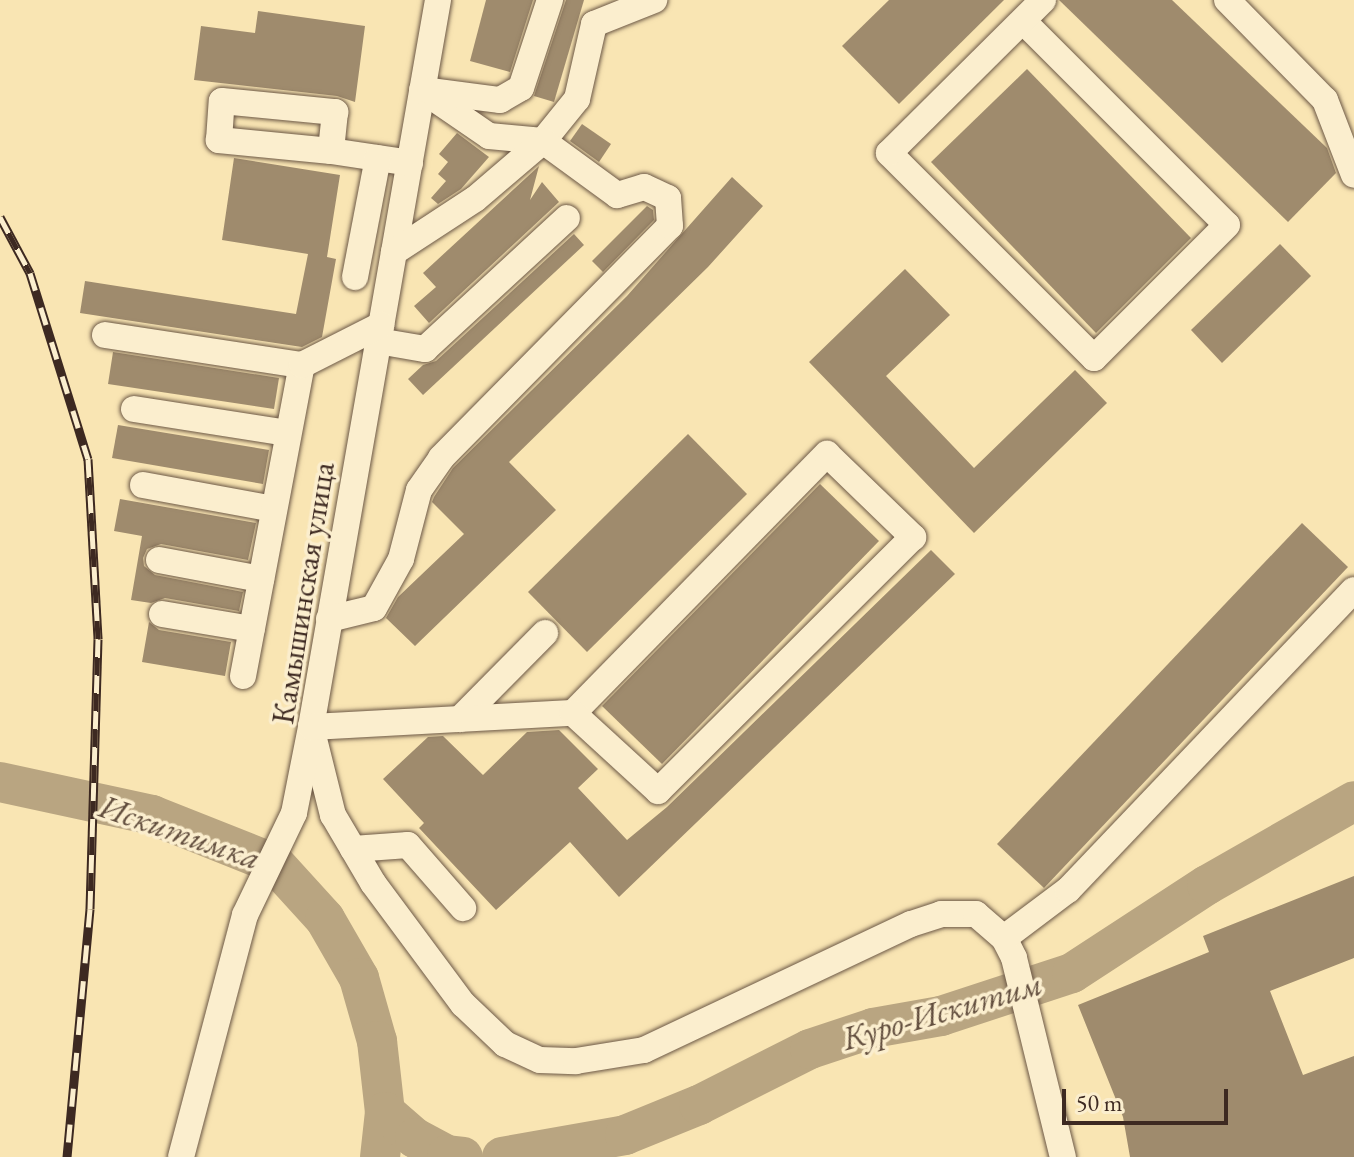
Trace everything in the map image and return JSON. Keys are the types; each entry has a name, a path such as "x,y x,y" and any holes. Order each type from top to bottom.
{"street":[{"name":"Камышинская улица","path":"438,0 311,727 333,815 373,883 463,1004 505,1044 540,1060 576,1061 644,1050 911,924 941,914 976,914 1009,948"},
{"path":"422,90 500,100 521,88 550,0"},
{"path":"394,252 475,199 543,141 577,99 594,24 654,0"},
{"path":"1023,21 1227,225 1094,358 889,153 1043,0"},
{"path":"1227,0 1325,100 1354,175"},
{"path":"329,619 374,608 401,559 419,490 441,458 670,226 668,198 644,187 617,195 543,141 489,136 422,90"},
{"path":"331,151 410,163"},
{"path":"355,277 378,158"},
{"path":"105,335 302,365 380,333 425,349 567,218"},
{"path":"243,676 302,365"},
{"path":"134,409 288,433"},
{"path":"181,1157 245,915 294,813 311,727 573,713 827,454 913,537 658,791 573,713"},
{"path":"143,485 274,509"},
{"path":"159,560 261,579"},
{"path":"1063,1157 1009,948 1354,590"},
{"path":"162,614 252,629"},
{"path":"460,719 545,633"},
{"path":"353,849 408,845 463,908"}],"building":[{"path":"486,0 533,0 510,72 470,61"},
{"path":"566,0 584,0 554,102 534,96"},
{"path":"889,0 1004,0 899,104 842,46"},
{"path":"1059,0 1172,0 1327,148 1336,173 1288,222"},
{"path":"258,11 365,26 355,102 337,96 194,80 201,26 255,33"},
{"path":"1027,69 1191,238 1096,333 931,162"},
{"path":"582,124 611,144 599,162 570,141"},
{"path":"457,133 489,157 461,189 438,204 431,198 446,181 438,174 448,162 439,154"},
{"path":"234,158 340,175 327,257 336,259 322,337 302,347 80,313 85,281 296,314 308,254 222,240"},
{"path":"539,166 530,200 542,182 559,202 429,323 414,306 436,287 423,273"},
{"path":"732,177 763,206 708,267 509,462 556,510 415,646 386,618 398,597 464,534 432,502 453,468 627,296"},
{"path":"647,206 653,210 654,220 603,272 592,261"},
{"path":"574,234 584,245 423,395 408,379 423,365 436,361"},
{"path":"1280,244 1311,276 1222,363 1191,330"},
{"path":"905,269 950,315 886,376 974,468 1075,370 1107,403 974,533 809,362"},
{"path":"113,352 279,378 274,409 108,384"},
{"path":"118,425 269,450 263,484 112,458"},
{"path":"688,434 747,494 587,652 528,592"},
{"path":"820,484 879,541 662,764 602,706"},
{"path":"120,499 256,523 248,560 161,544 147,549 143,558 144,566 155,575 243,592 239,611 165,598 151,603 131,600 142,536 114,531"},
{"path":"1302,523 1348,567 1044,888 997,844"},
{"path":"931,550 955,574 619,897 570,842 496,910 419,828 424,823 383,779 428,737 443,736 483,775 527,732 559,730 598,769 578,788 627,840 667,807"},
{"path":"149,622 159,630 231,642 225,676 142,662"},
{"path":"1354,876 1354,958 1270,991 1303,1075 1354,1056 1354,1157 1130,1157 1123,1117 1078,1005 1209,952 1203,936"}],"waterway":[{"name":"Искитимка","path":"0,782 152,815 275,864 325,919 359,978 377,1041 385,1112 380,1157"},
{"name":"Куро-Искитим","path":"502,1157 625,1135 699,1105 810,1049 873,1028 941,1016 1072,973 1207,885 1354,801"},
{"name":"Куро-Искитим","path":"385,1112 415,1138 447,1155 463,1157"}],"railway":[{"path":"0,217 30,273 88,459 98,639 90,909 67,1157"}]}
